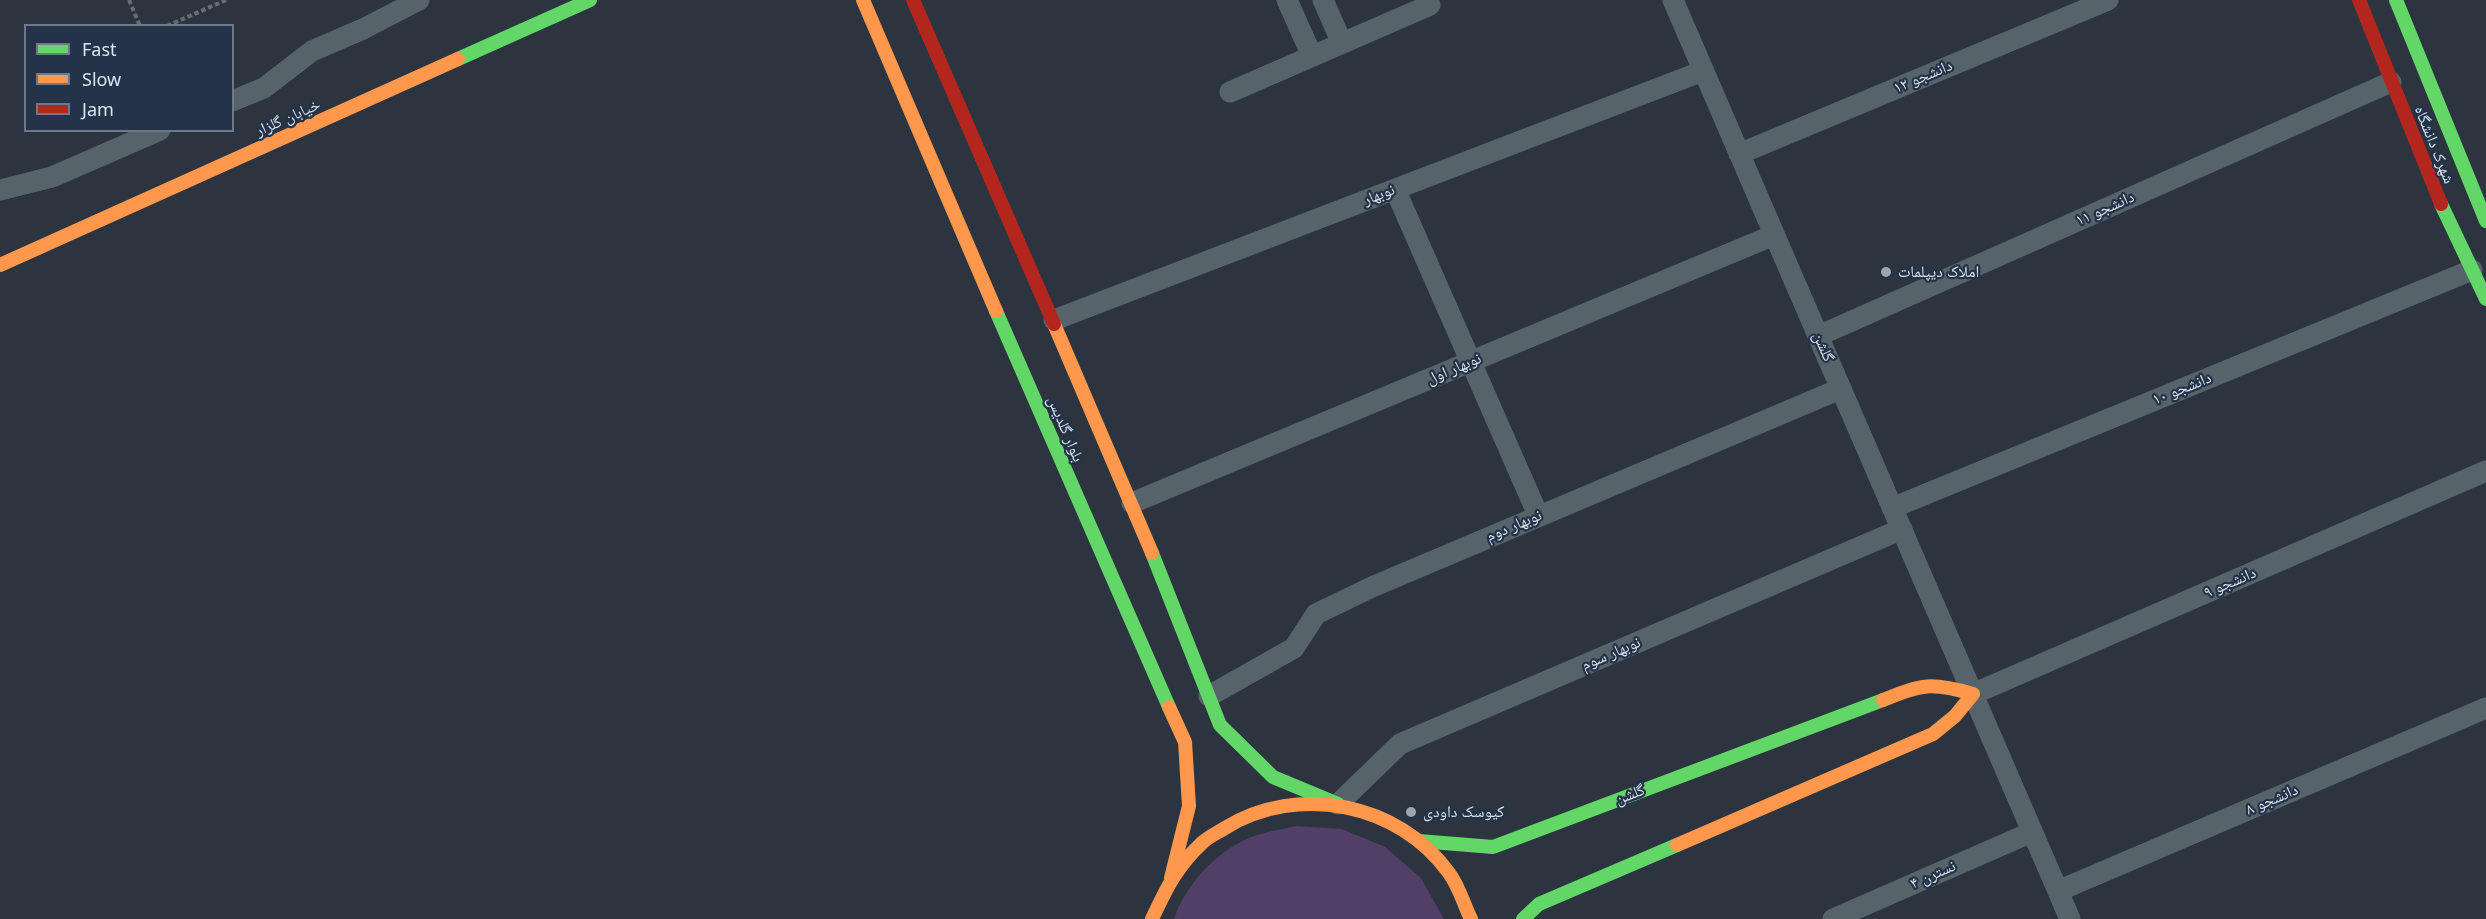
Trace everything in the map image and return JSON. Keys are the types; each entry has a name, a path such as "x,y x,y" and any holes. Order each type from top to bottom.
{"main road":[{"name":"خیابان گلزار","path":"2,263 590,0"},
{"name":"بلوار گلدیس","path":"863,0 997,300 1185,742 1189,806 1171,878"},
{"name":"بلوار گلدیس","path":"913,0 1132,503 1220,725 1273,777 1338,804"},
{"name":"شهرک دانشگاه","path":"2359,0 2432,185 2486,299"},
{"name":"شهرک دانشگاه","path":"2396,0 2486,221"},
{"path":"1020,292 1038,285"},
{"name":"گلشن","path":"1419,841 1493,847 1919,686 1946,686 1973,694"},
{"path":"1522,919 1539,904 1933,734 1955,716 1973,694"},
{"path":"1152,919 1171,878 1203,842 1243,817 1290,804 1338,804 1381,817 1419,841 1450,874 1471,919"}],"street":[{"path":"234,100 264,88 312,51 363,29 419,0"},
{"path":"1287,0 1312,56"},
{"path":"1323,0 1342,43"},
{"name":"گلشن","path":"1672,0 2070,919"},
{"name":"دانشجو ۱۲","path":"1739,154 2108,0"},
{"path":"1230,92 1430,5"},
{"name":"نوبهار","path":"1054,320 1703,71"},
{"name":"دانشجو ۱۱","path":"1818,336 2391,82"},
{"path":"0,190 52,177 155,132"},
{"path":"1395,189 1538,515"},
{"name":"نوبهار اول","path":"1132,503 1774,235"},
{"name":"دانشجو ۱۰","path":"1892,508 2472,270"},
{"name":"نوبهار دوم","path":"1209,696 1294,648 1316,614 1372,587 1538,515 1840,389"},
{"name":"دانشجو ۹","path":"1973,694 2486,471"},
{"name":"نوبهار سوم","path":"1338,804 1400,744 1902,529"},
{"name":"دانشجو ۸","path":"2058,891 2486,708"},
{"name":"نسترن ۴","path":"1833,919 2032,832"}],"path":[{"path":"129,0 139,24"},
{"path":"172,24 226,0"}],"shaded area":[{"path":"1295,826 1342,829 1385,847 1421,878 1444,919 1174,919 1194,882 1213,861 1237,844 1254,836"}],"traffic: fast":[{"path":"458,59 590,0"},
{"path":"2396,0 2486,221"},
{"path":"2441,204 2486,299"},
{"path":"996,311 1169,707"},
{"path":"1152,553 1220,725 1273,777 1338,804"},
{"path":"1419,841 1493,847 1883,700"},
{"path":"1523,919 1539,904 1677,845"}],"traffic: slow":[{"path":"863,0 996,311"},
{"path":"0,265 458,59"},
{"path":"1054,324 1152,553"},
{"path":"1677,845 1933,734 1955,716 1973,694 1927,686 1883,700"},
{"path":"1169,707 1185,742 1189,806 1171,878"},
{"path":"1152,919 1179,869 1207,839 1254,814 1284,806 1315,804 1346,807 1375,816 1403,830 1428,849 1453,878 1471,919"}],"traffic: jam":[{"path":"913,0 1054,324"},
{"path":"2359,0 2441,204"}],"place":[{"name":"املاک دیپلمات","path":"1886,272"},
{"name":"کیوسک داودی","path":"1411,812"}]}
